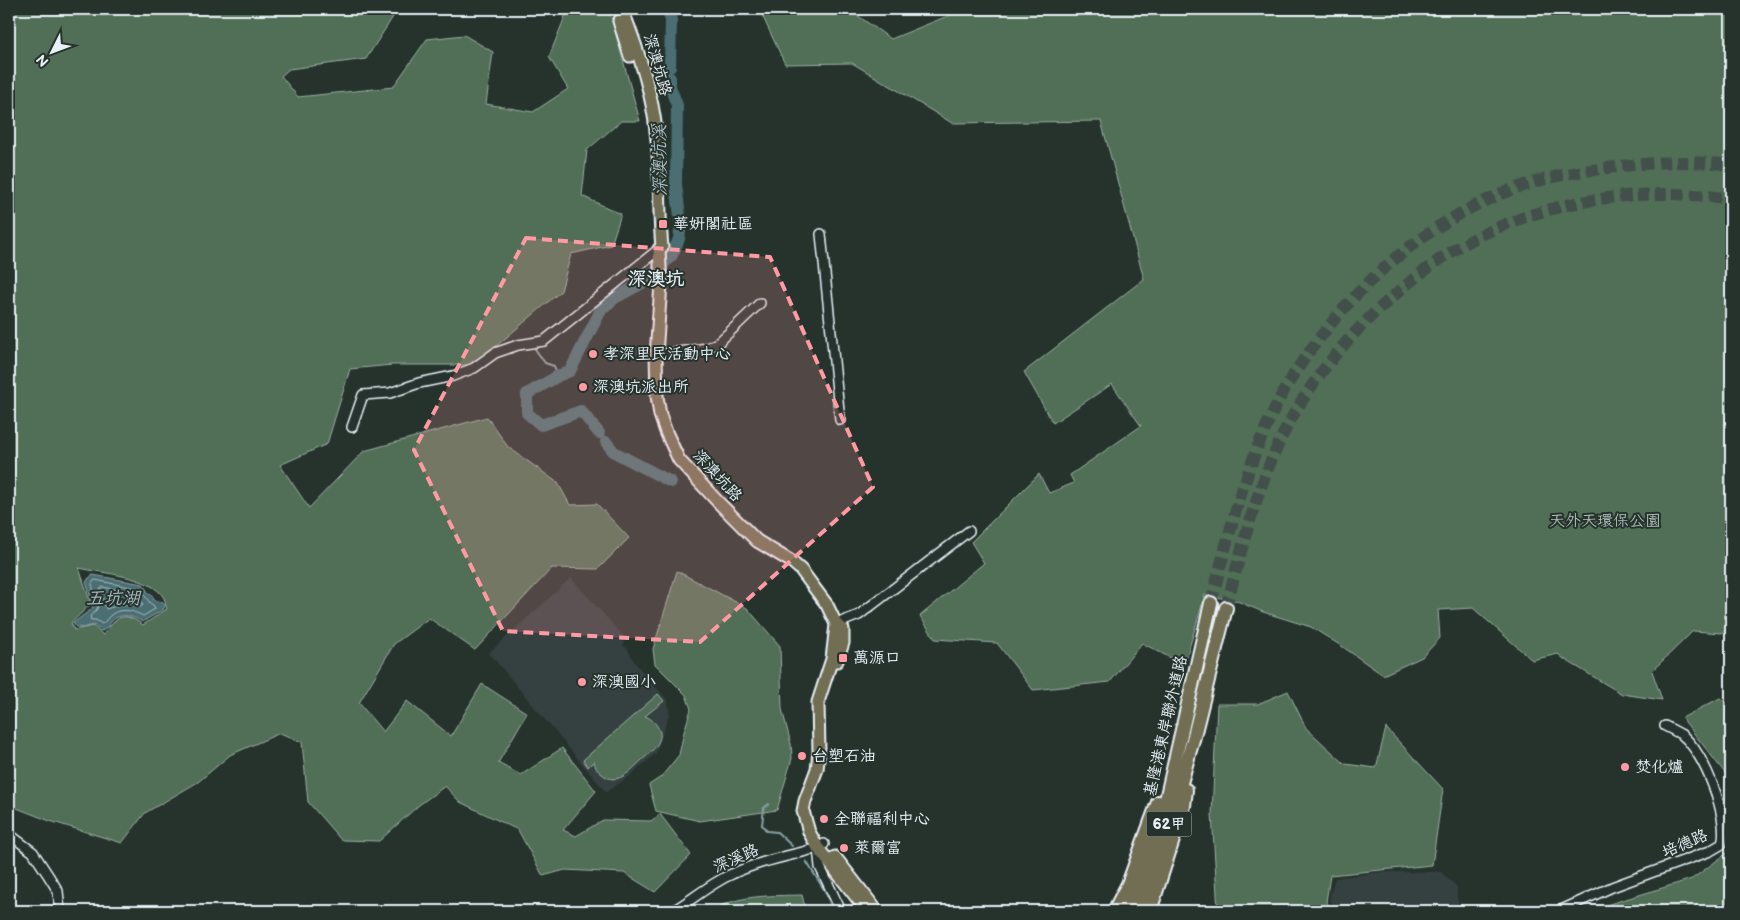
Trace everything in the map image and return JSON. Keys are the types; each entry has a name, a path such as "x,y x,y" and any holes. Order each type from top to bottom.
{"highway":[{"name":"基隆港東岸聯外道路","path":"1126,911 1153,843 1164,804 1211,603"},
{"name":"基隆港東岸聯外道路","path":"1138,911 1171,819 1226,608"},
{"path":"1150,911 1184,806 1194,736"},
{"path":"1114,911 1128,884 1172,768"}],"main road":[{"name":"深澳坑路","path":"615,9 637,78 650,133 656,241 659,252 661,284 656,355 657,396 660,415 666,432 679,460 757,541 792,562 801,570 827,605 836,624"},
{"name":"深澳坑路","path":"622,9 644,76 656,132 662,247 659,252"},
{"path":"836,624 832,659 818,702 819,752 817,769 803,811 809,832 877,911"},
{"path":"821,846 867,911"}],"street":[{"path":"821,234 840,420"},
{"path":"352,427 362,395 390,393 419,383 453,376 474,368 495,353 518,345 544,341 659,252"},
{"path":"656,355 707,348 719,342 760,303"},
{"path":"836,624 859,615 969,531"},
{"name":"培德路","path":"1559,911 1612,887 1710,851 1722,844 1724,825 1717,796 1708,775 1683,736 1666,726"},
{"path":"9,834 33,852 58,891 60,911"},
{"path":"821,846 820,867 841,911"},
{"name":"深溪路","path":"672,911 740,870 821,846"}],"highlighted area":[{"path":"526,238 770,257 873,487 700,642 503,631 414,450"}],"shaded area":[{"name":"深澳國小","path":"571,578 625,638 623,646 627,648 635,663 668,701 669,714 656,753 631,775 606,792 489,653"},
{"path":"1381,872 1441,872 1457,887 1460,911 1339,911 1329,900 1335,878"}],"green space":[{"path":"9,9 398,9 366,59 289,69 281,76 298,97 393,87 427,39 464,35 493,52 486,104 533,112 568,89 549,57 568,9 606,9 611,17 640,121 621,121 587,150 582,196 621,214 611,245 571,254 561,291 488,353 471,365 392,365 350,369 327,444 280,465 309,508 364,451 487,417 508,447 558,483 570,505 597,504 629,538 598,569 552,568 475,650 429,618 394,644 359,703 383,732 407,701 451,736 482,684 527,713 498,763 521,775 562,748 596,791 563,830 576,836 603,820 651,821 660,814 691,855 655,892 624,873 565,870 543,876 518,830 460,802 445,786 419,805 379,841 341,840 308,802 302,742 280,733 230,755 198,782 145,813 122,843 50,821 9,805","holes":["79,568 138,580 149,585 164,598 167,609 143,625 130,618 120,618 103,635 93,626 74,630 71,623 91,604"]},
{"name":"天外天環保公園","path":"767,9 848,9 891,39 965,9 1731,9 1731,626 1722,633 1693,631 1652,671 1662,700 1622,694 1558,654 1532,660 1473,608 1438,610 1440,638 1422,657 1383,675 1311,627 1263,612 1237,601 1205,595 1184,665 1142,643 1110,682 1033,690 997,643 935,639 920,616 984,563 971,542 1039,474 1049,493 1074,483 1070,475 1141,426 1112,384 1053,423 1024,372 1144,279 1101,121 952,123 852,63 785,64 762,15"},
{"path":"677,571 747,608 780,646 782,709 791,744 792,758 777,810 700,821 656,811 649,785 661,777 679,755 691,709 686,695 655,664 653,649"},
{"path":"1288,691 1306,728 1345,764 1376,768 1386,728 1443,789 1432,865 1330,875 1326,902 1334,911 1218,911 1212,814 1217,704 1258,704"},
{"path":"658,694 664,701 645,716 653,721 660,731 659,741 653,750 628,773 618,778 608,778 602,774 596,769 594,761 588,767 583,760"},
{"path":"1720,698 1731,706 1731,814 1728,777 1682,718"},
{"path":"1731,850 1731,911 1591,911 1692,879"},
{"path":"802,895 806,911 711,911 732,901 755,897"}],"water":[{"name":"五坑湖","path":"93,575 143,584 154,600 163,602 165,606 163,610 142,622 135,618 123,616 115,618 101,631 94,625 81,628 76,627 73,623 92,609 93,605 86,582"}],"waterway":[{"name":"深澳坑溪","path":"667,9 671,20 670,67"},
{"name":"深澳坑溪","path":"599,433 581,411 541,425 527,413 527,394 570,371 601,310 615,298 648,280 672,255 679,239 681,224 676,185 677,105 670,87 670,78"},
{"path":"535,349 545,363 554,366 558,376"},
{"name":"深澳坑溪","path":"606,442 614,452 671,482"},
{"path":"769,804 764,808 762,825 767,831 777,832 792,846"},
{"path":"806,861 825,891 833,911"}],"tunnel":[{"path":"1211,603 1248,473 1257,448 1280,398 1300,365 1323,334 1339,314 1384,268 1436,229 1464,212 1493,197 1523,186 1569,174 1629,165 1687,162 1731,165"},
{"path":"1226,608 1253,511 1270,464 1291,419 1310,388 1343,346 1367,320 1410,282 1442,258 1473,239 1508,223 1544,211 1581,202 1657,194 1695,195 1731,199"}],"place":[{"name":"華妍閣社區","path":"663,224"},
{"name":"孝深里民活動中心","path":"593,354"},
{"name":"深澳坑派出所","path":"583,387"},
{"name":"萬源口","path":"843,658"},
{"name":"深澳國小","path":"582,682"},
{"name":"台塑石油","path":"802,756"},
{"name":"焚化爐","path":"1625,767"},
{"name":"全聯福利中心","path":"824,819"},
{"name":"萊爾富","path":"844,848"}],"district":[{"name":"深澳坑","path":"656,279"}]}
